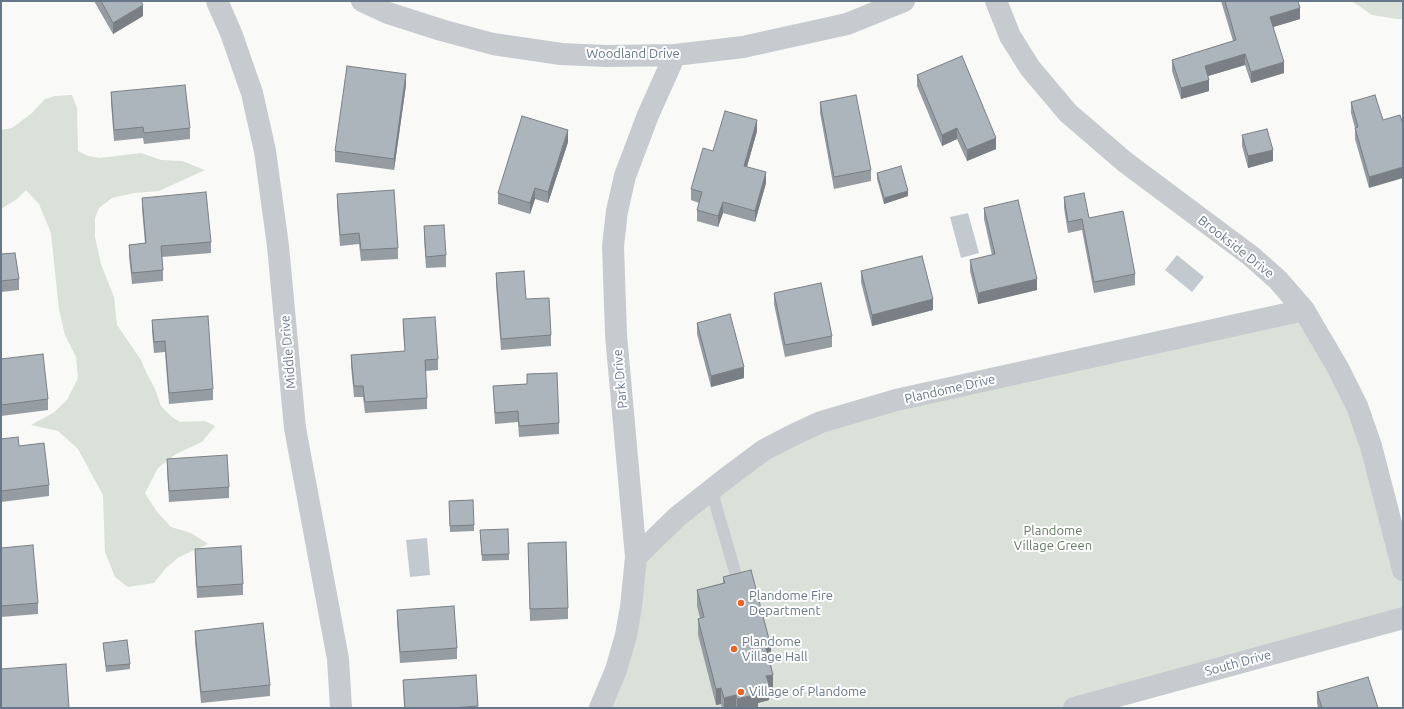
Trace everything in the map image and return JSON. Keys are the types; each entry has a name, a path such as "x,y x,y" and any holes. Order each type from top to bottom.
{"street":[{"name":"Middle Drive","path":"217,1 231,33 252,93 265,151 278,246 295,428 338,659 341,708"},
{"name":"Woodland Drive","path":"362,1 388,13 441,30 493,44 561,54 607,56 675,55 743,47 847,24 904,1"},
{"name":"Brookside Drive","path":"996,1 1010,36 1030,68 1068,113 1125,162 1251,256 1278,280 1304,310 1338,368 1357,406 1370,446 1403,570"},
{"name":"Park Drive","path":"600,708 616,670 626,635 631,607 636,557 616,335 613,246 617,211 625,176 648,115 675,55"},
{"name":"Plandome Drive","path":"636,557 677,517 711,489 770,447 821,422 860,410 934,392 1304,310"},
{"name":"South Drive","path":"1074,708 1403,618"}],"lane":[{"path":"711,489 740,589"}],"green space":[{"path":"1352,1 1403,1 1403,19 1372,15"},
{"path":"72,95 77,108 78,151 88,156 100,158 141,153 161,160 182,161 205,170 159,191 134,193 112,198 99,208 95,218 95,237 101,264 114,297 117,325 141,360 155,389 161,406 172,417 180,422 205,421 215,426 202,442 176,454 158,468 145,493 157,512 171,527 191,533 208,544 179,557 166,568 154,583 128,587 115,577 105,552 103,495 78,449 58,431 31,425 53,413 67,400 78,378 76,357 65,335 59,310 51,233 39,204 26,190 17,199 1,209 1,130 12,128 32,113 45,99 55,96"},
{"name":"Plandome Village Green","path":"1304,310 1338,368 1403,570 1403,618 1074,708 600,708 636,557 793,435"}],"shaded area":[{"path":"968,213 979,253 961,258 950,217"},
{"path":"1177,255 1204,277 1192,292 1165,270"},
{"path":"427,538 430,575 410,577 406,540"}],"building":[{"path":"101,1 141,1 143,5 113,23"},
{"path":"1225,1 1298,1 1300,8 1270,17 1284,62 1251,72 1245,54 1205,66 1209,80 1181,88 1172,60 1236,40"},
{"path":"962,56 996,138 967,150 957,128 942,135 917,75"},
{"path":"347,66 406,74 394,159 335,151"},
{"path":"185,85 190,128 144,133 143,127 114,130 111,92"},
{"path":"856,95 871,170 834,177 820,102"},
{"path":"1375,95 1383,120 1400,115 1403,124 1403,167 1369,177 1355,128 1358,127 1351,102"},
{"path":"725,111 757,120 744,166 766,172 755,211 723,202 718,216 697,210 702,192 691,189 703,148 713,151"},
{"path":"522,116 568,130 548,192 535,188 530,203 498,193"},
{"path":"1267,129 1273,150 1248,156 1242,135"},
{"path":"901,166 908,191 884,198 877,173"},
{"path":"394,190 398,248 361,250 359,233 340,235 337,194"},
{"path":"206,192 211,242 161,246 163,270 132,273 129,245 146,243 142,198"},
{"path":"1084,193 1089,218 1123,211 1135,274 1094,282 1082,219 1068,222 1064,197"},
{"path":"1018,200 1037,279 978,293 970,260 995,254 984,208"},
{"path":"444,225 446,255 426,257 424,226"},
{"path":"15,253 19,279 1,281 1,254"},
{"path":"922,256 933,299 872,315 861,271"},
{"path":"524,271 526,299 549,298 551,335 501,339 496,273"},
{"path":"821,283 832,336 785,345 774,293"},
{"path":"730,314 744,367 711,376 697,323"},
{"path":"208,316 213,389 169,393 165,341 154,342 152,320"},
{"path":"435,317 438,359 425,360 427,398 365,402 363,386 354,386 351,355 405,351 403,319"},
{"path":"43,354 48,399 1,405 1,359"},
{"path":"557,373 559,423 519,426 518,411 495,413 493,386 527,384 527,374"},
{"path":"18,437 19,446 44,443 49,485 1,491 1,439"},
{"path":"227,455 229,487 169,491 167,459"},
{"path":"473,500 474,525 450,526 449,501"},
{"path":"508,529 509,554 482,555 480,530"},
{"path":"566,542 568,608 530,609 528,543"},
{"path":"33,545 38,603 1,606 1,548"},
{"path":"241,546 243,584 197,587 195,549"},
{"name":"Plandome Village Hall","path":"751,570 771,647 766,648 773,675 766,676 769,684 757,688 758,694 737,699 736,695 724,698 721,688 716,689 698,619 704,617 697,590 725,583 723,577"},
{"path":"454,606 457,648 400,652 397,610"},
{"path":"263,623 270,685 201,692 195,631"},
{"path":"127,640 130,664 106,666 103,643"},
{"path":"66,664 69,708 1,708 1,669"},
{"path":"476,675 478,706 451,708 405,708 403,680"},
{"path":"1368,677 1378,708 1322,708 1317,692"}],"place":[{"name":"Plandome Fire Department","path":"741,603"},
{"name":"Plandome Village Hall","path":"734,649"},
{"name":"Village of Plandome","path":"741,692"}]}
